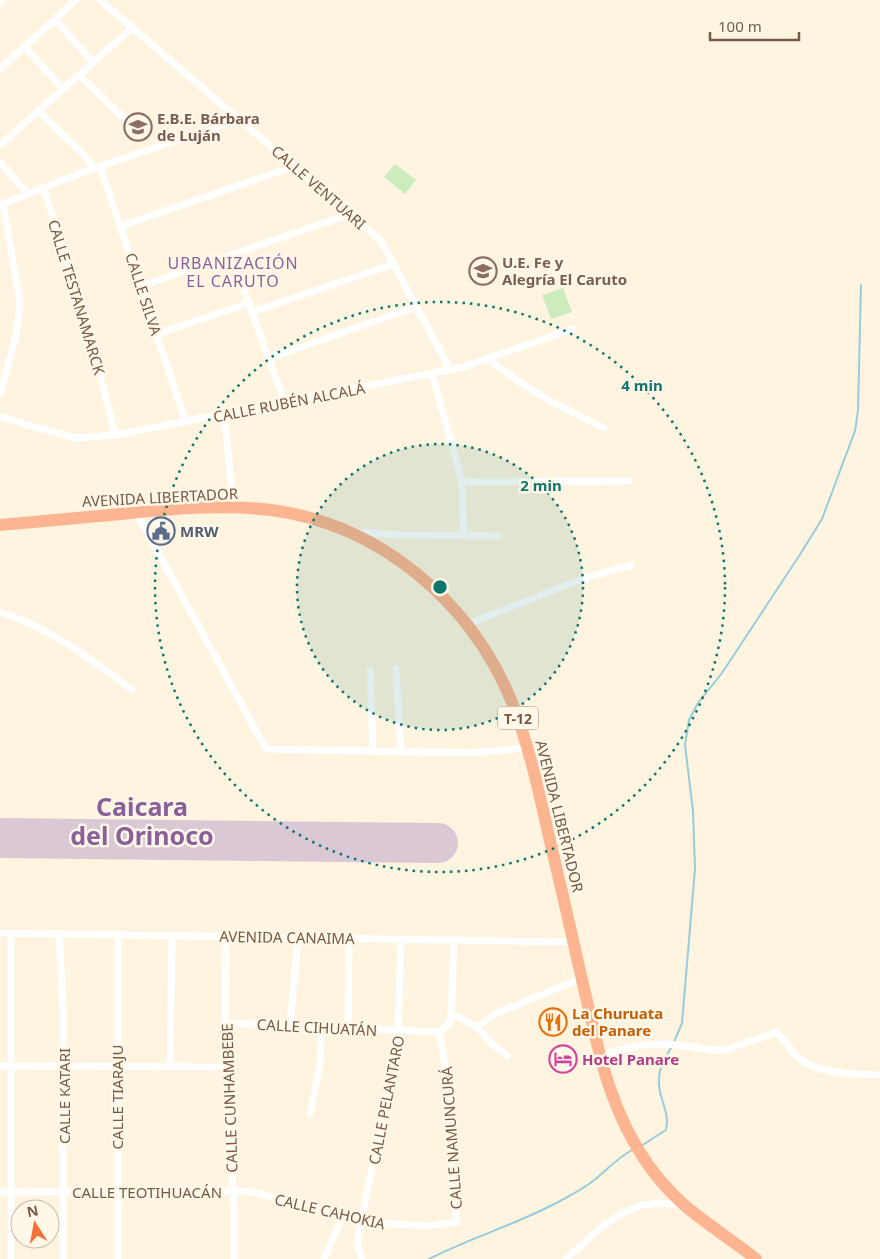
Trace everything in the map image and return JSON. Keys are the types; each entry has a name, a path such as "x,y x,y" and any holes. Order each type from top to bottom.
{"highway":[{"name":"AVENIDA LIBERTADOR","path":"0,524 136,512 234,508 289,513 346,532 382,549 411,569 437,591 468,624 484,647 504,683 527,748 610,1091 631,1136 654,1170 685,1205 756,1259"}],"street":[{"path":"0,69 76,0"},
{"name":"CALLE VENTUARI","path":"100,0 380,241 450,369"},
{"path":"55,20 93,62"},
{"path":"0,145 132,28"},
{"path":"25,46 63,89"},
{"path":"79,75 128,122"},
{"path":"38,111 98,167"},
{"path":"0,394 16,336 20,302 2,204 98,167 240,119"},
{"path":"0,162 28,194"},
{"path":"121,226 295,166"},
{"name":"CALLE SILVA","path":"98,167 121,226 186,422"},
{"name":"CALLE TESTANAMARCK","path":"43,188 88,324 115,436"},
{"path":"141,286 350,214"},
{"path":"232,255 285,403"},
{"path":"252,312 394,264"},
{"path":"157,334 249,303"},
{"path":"269,358 416,307"},
{"name":"CALLE RUBÉN ALCALÁ","path":"0,417 75,438 115,436 450,369 489,359 573,329"},
{"path":"489,359 507,375 545,399 604,428"},
{"path":"432,373 462,482 464,536"},
{"path":"224,415 234,508"},
{"path":"462,482 629,481"},
{"path":"136,512 266,749 472,753 527,748"},
{"path":"346,532 401,535 497,536"},
{"path":"468,624 582,579 631,565"},
{"path":"0,612 18,618 72,648 132,690"},
{"path":"396,669 401,751"},
{"path":"370,670 373,751"},
{"name":"AVENIDA CANAIMA","path":"0,933 574,942"},
{"path":"11,933 11,1259"},
{"name":"CALLE KATARI","path":"59,934 64,1067 63,1259"},
{"name":"CALLE TIARAJU","path":"118,935 118,1259"},
{"path":"170,1067 172,936"},
{"name":"CALLE CUNHAMBEBE","path":"226,936 225,1067 233,1192 234,1259"},
{"path":"290,1026 298,938"},
{"path":"348,1028 349,938"},
{"name":"CALLE PELANTARO","path":"362,1259 357,1243 399,1031 401,939"},
{"path":"439,1032 448,1024 452,1014 454,940"},
{"path":"477,1027 497,1013 582,978"},
{"path":"452,1014 477,1027 490,1042 508,1056"},
{"name":"CALLE CIHUATÁN","path":"225,1023 439,1032"},
{"path":"310,1114 320,1062 322,1027"},
{"name":"CALLE NAMUNCURÁ","path":"439,1032 449,1086 450,1174 458,1222"},
{"path":"600,1055 631,1046 673,1045 722,1051 777,1032 799,1059 808,1064 832,1070 880,1075"},
{"path":"0,1066 225,1067"},
{"name":"CALLE TEOTIHUACÁN","path":"0,1192 233,1192"},
{"name":"CALLE CAHOKIA","path":"233,1192 247,1192 363,1220 410,1226 458,1222"},
{"path":"566,1259 611,1222 633,1209 648,1205 685,1205"},
{"path":"324,1259 343,1215"}],"green space":[{"path":"395,164 416,180 405,194 384,177"},
{"path":"563,288 572,312 551,319 542,295"}],"waterway":[{"path":"674,1042 682,1023 695,869 693,811 685,745 689,720 698,703 722,673 822,519 855,431 858,411 861,285"},
{"path":"641,1146 666,1130 667,1117 660,1092 659,1075 663,1062 672,1046"},
{"path":"429,1259 528,1217 577,1192 632,1150"}],"runway":[{"path":"0,838 438,843"}],"place":[{"name":"E.B.E. Bárbara de Luján","path":"138,127"},
{"name":"U.E. Fe y Alegría El Caruto","path":"483,271"},
{"name":"MRW","path":"161,531"},
{"name":"La Churuata del Panare","path":"553,1022"},
{"name":"Hotel Panare","path":"563,1059"}],"district":[{"name":"URBANIZACIÓN EL CARUTO","path":"233,272"},
{"name":"Caicara del Orinoco","path":"142,820"}]}
